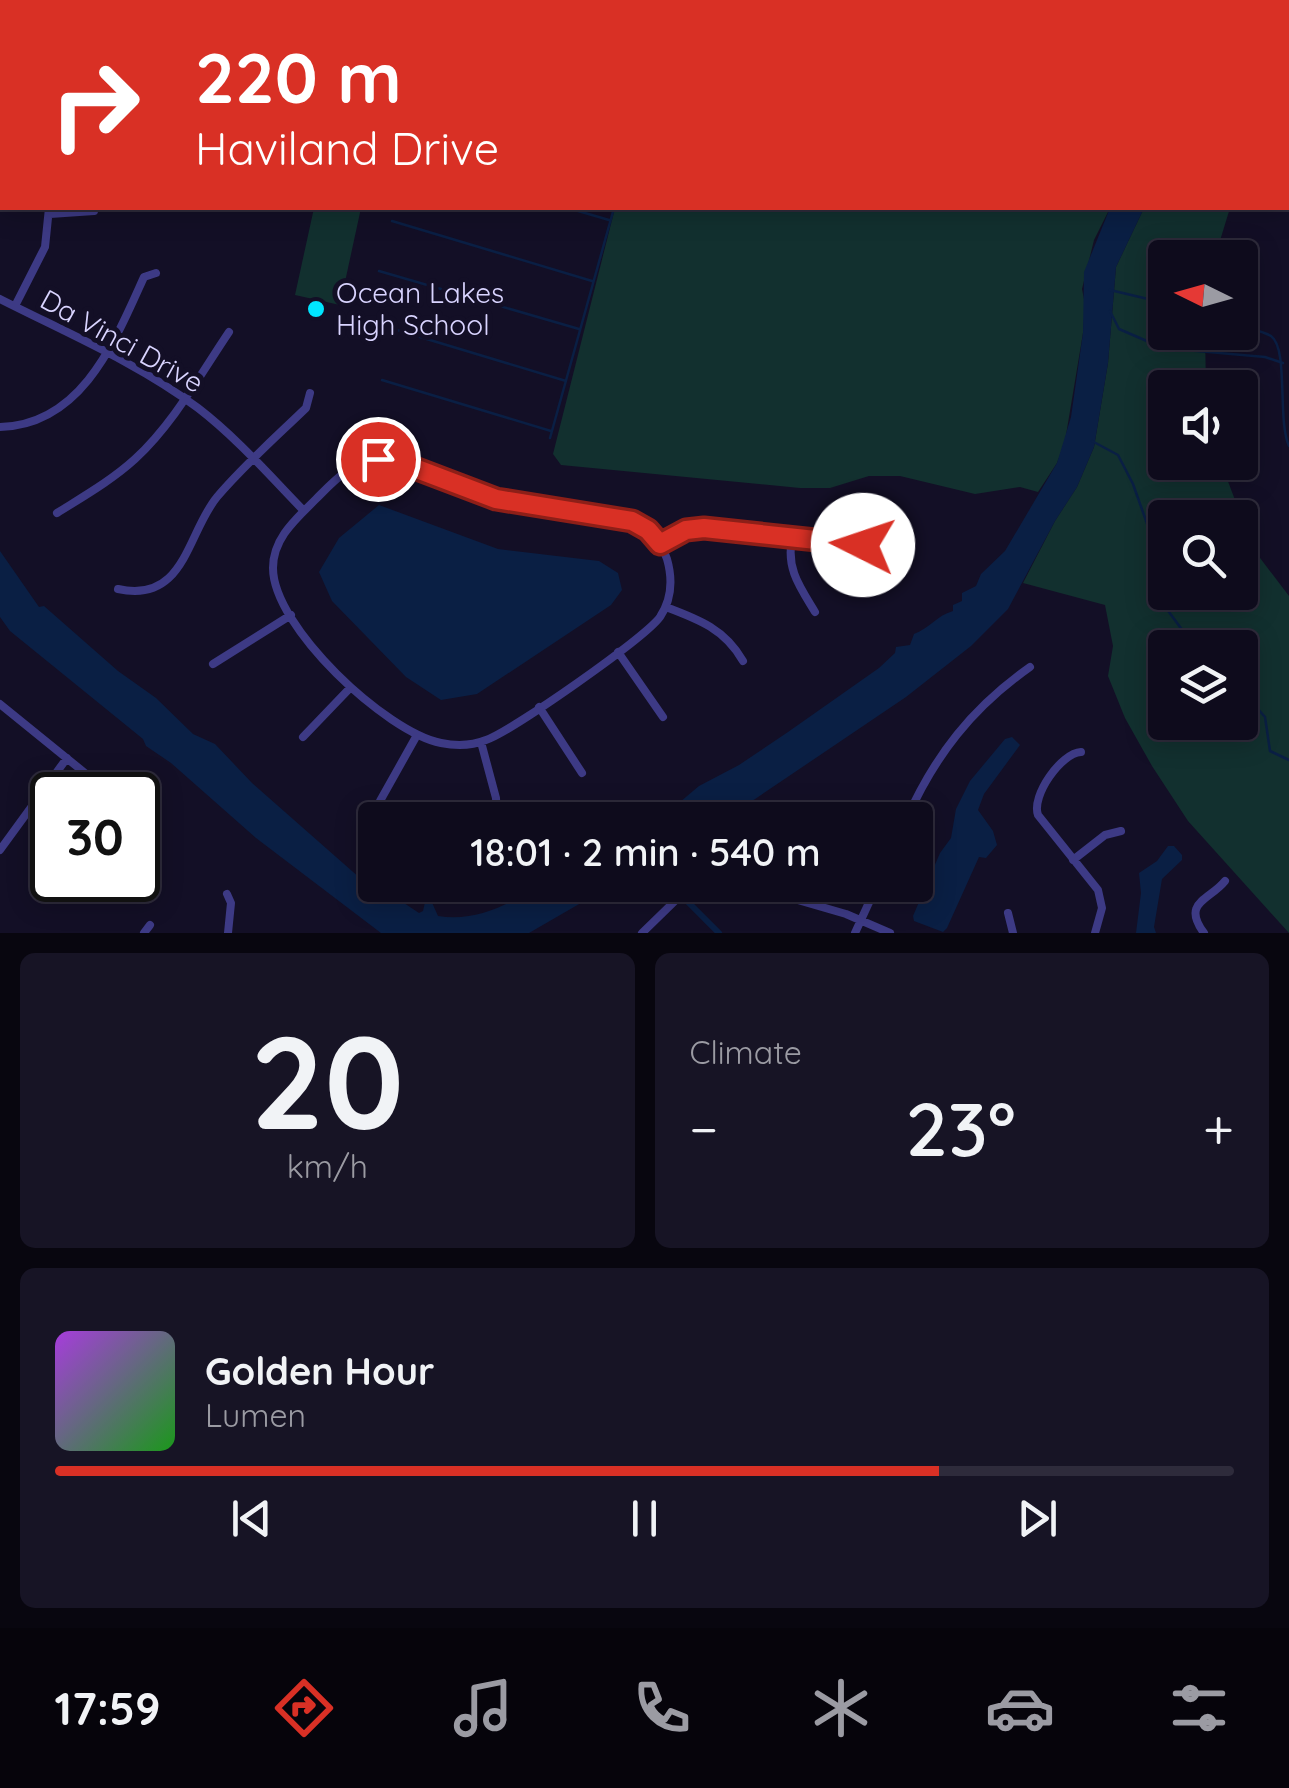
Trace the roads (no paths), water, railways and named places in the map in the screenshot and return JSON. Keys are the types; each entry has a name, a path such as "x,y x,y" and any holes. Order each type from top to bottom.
{"street":[{"path":"14,306 45,247 50,211 94,211"},
{"path":"0,427 33,421 70,402 93,376 144,277 156,273"},
{"name":"Da Vinci Drive","path":"0,299 106,352 184,398 254,459 304,511"},
{"path":"57,513 139,456 229,332"},
{"path":"118,588 145,590 172,574 190,551 209,508 306,408 310,393"},
{"path":"388,459 496,499 632,521 648,530 660,544 671,581 666,607 650,629 497,735 481,742 452,745 417,735 350,688 308,642 276,587 274,559 286,530 304,511 351,468 371,460 388,459"},
{"path":"660,544 693,528 858,546 867,541"},
{"path":"792,539 792,572 815,612"},
{"path":"666,607 716,629 743,661"},
{"path":"213,664 291,615"},
{"path":"618,652 662,717"},
{"path":"914,802 931,767 957,731 996,692 1030,667"},
{"path":"303,737 350,688"},
{"path":"0,704 84,772"},
{"path":"538,707 582,772"},
{"path":"380,801 417,735"},
{"path":"481,742 496,802"},
{"path":"1081,752 1068,755 1038,794 1035,806 1038,816 1101,896 1095,933"},
{"path":"0,850 67,758"},
{"path":"1073,860 1105,835 1120,830"},
{"path":"1204,933 1196,910 1203,899 1226,881"},
{"path":"226,894 231,903 228,933"},
{"path":"649,931 676,902"},
{"path":"807,902 890,933"},
{"path":"855,933 869,902"},
{"path":"1008,912 1013,933"}],"water":[{"path":"1109,210 1143,210 1116,267 1108,363 1094,447 1077,487 1008,609 971,646 906,697 751,802 680,802 879,668 896,647 910,645 914,634 953,611 953,605 962,601 962,593 976,586 981,574 1005,551 1057,463 1071,417 1083,333 1084,272"},
{"path":"379,505 498,549 599,561 618,573 622,590 611,605 477,694 441,700 406,677 332,601 319,572 339,538"},
{"path":"0,551 39,607 44,606 118,671 156,698 193,734 215,744 252,783 358,876 358,902 402,902 419,913 425,902 432,902 438,916 453,917 492,910 509,902 583,902 529,933 381,933 256,838 10,631 0,617"},
{"path":"1012,737 1020,745 984,794 978,810 993,831 997,845 986,858 979,857 943,932 914,921 919,902 933,902 933,869 951,838 956,809 970,781 1005,739"},
{"path":"1168,846 1174,846 1182,860 1162,879 1156,933 1136,933 1139,873 1157,861"}],"waterway":[{"path":"575,210 609,220"},
{"path":"550,438 613,210"},
{"path":"392,221 592,281"},
{"path":"379,271 579,329"},
{"path":"1110,290 1148,299"},
{"path":"1110,311 1119,329 1163,348 1265,357 1283,363"},
{"path":"367,321 566,381"},
{"path":"1258,331 1271,336 1280,355 1289,446"},
{"path":"382,380 551,431"},
{"path":"1092,441 1118,455 1133,484 1156,549 1156,570 1166,608 1182,630"},
{"path":"1258,709 1265,717 1270,751 1289,760"},
{"path":"688,902 719,933"}],"place":[{"name":"Ocean Lakes High School","path":"316,309"}]}
